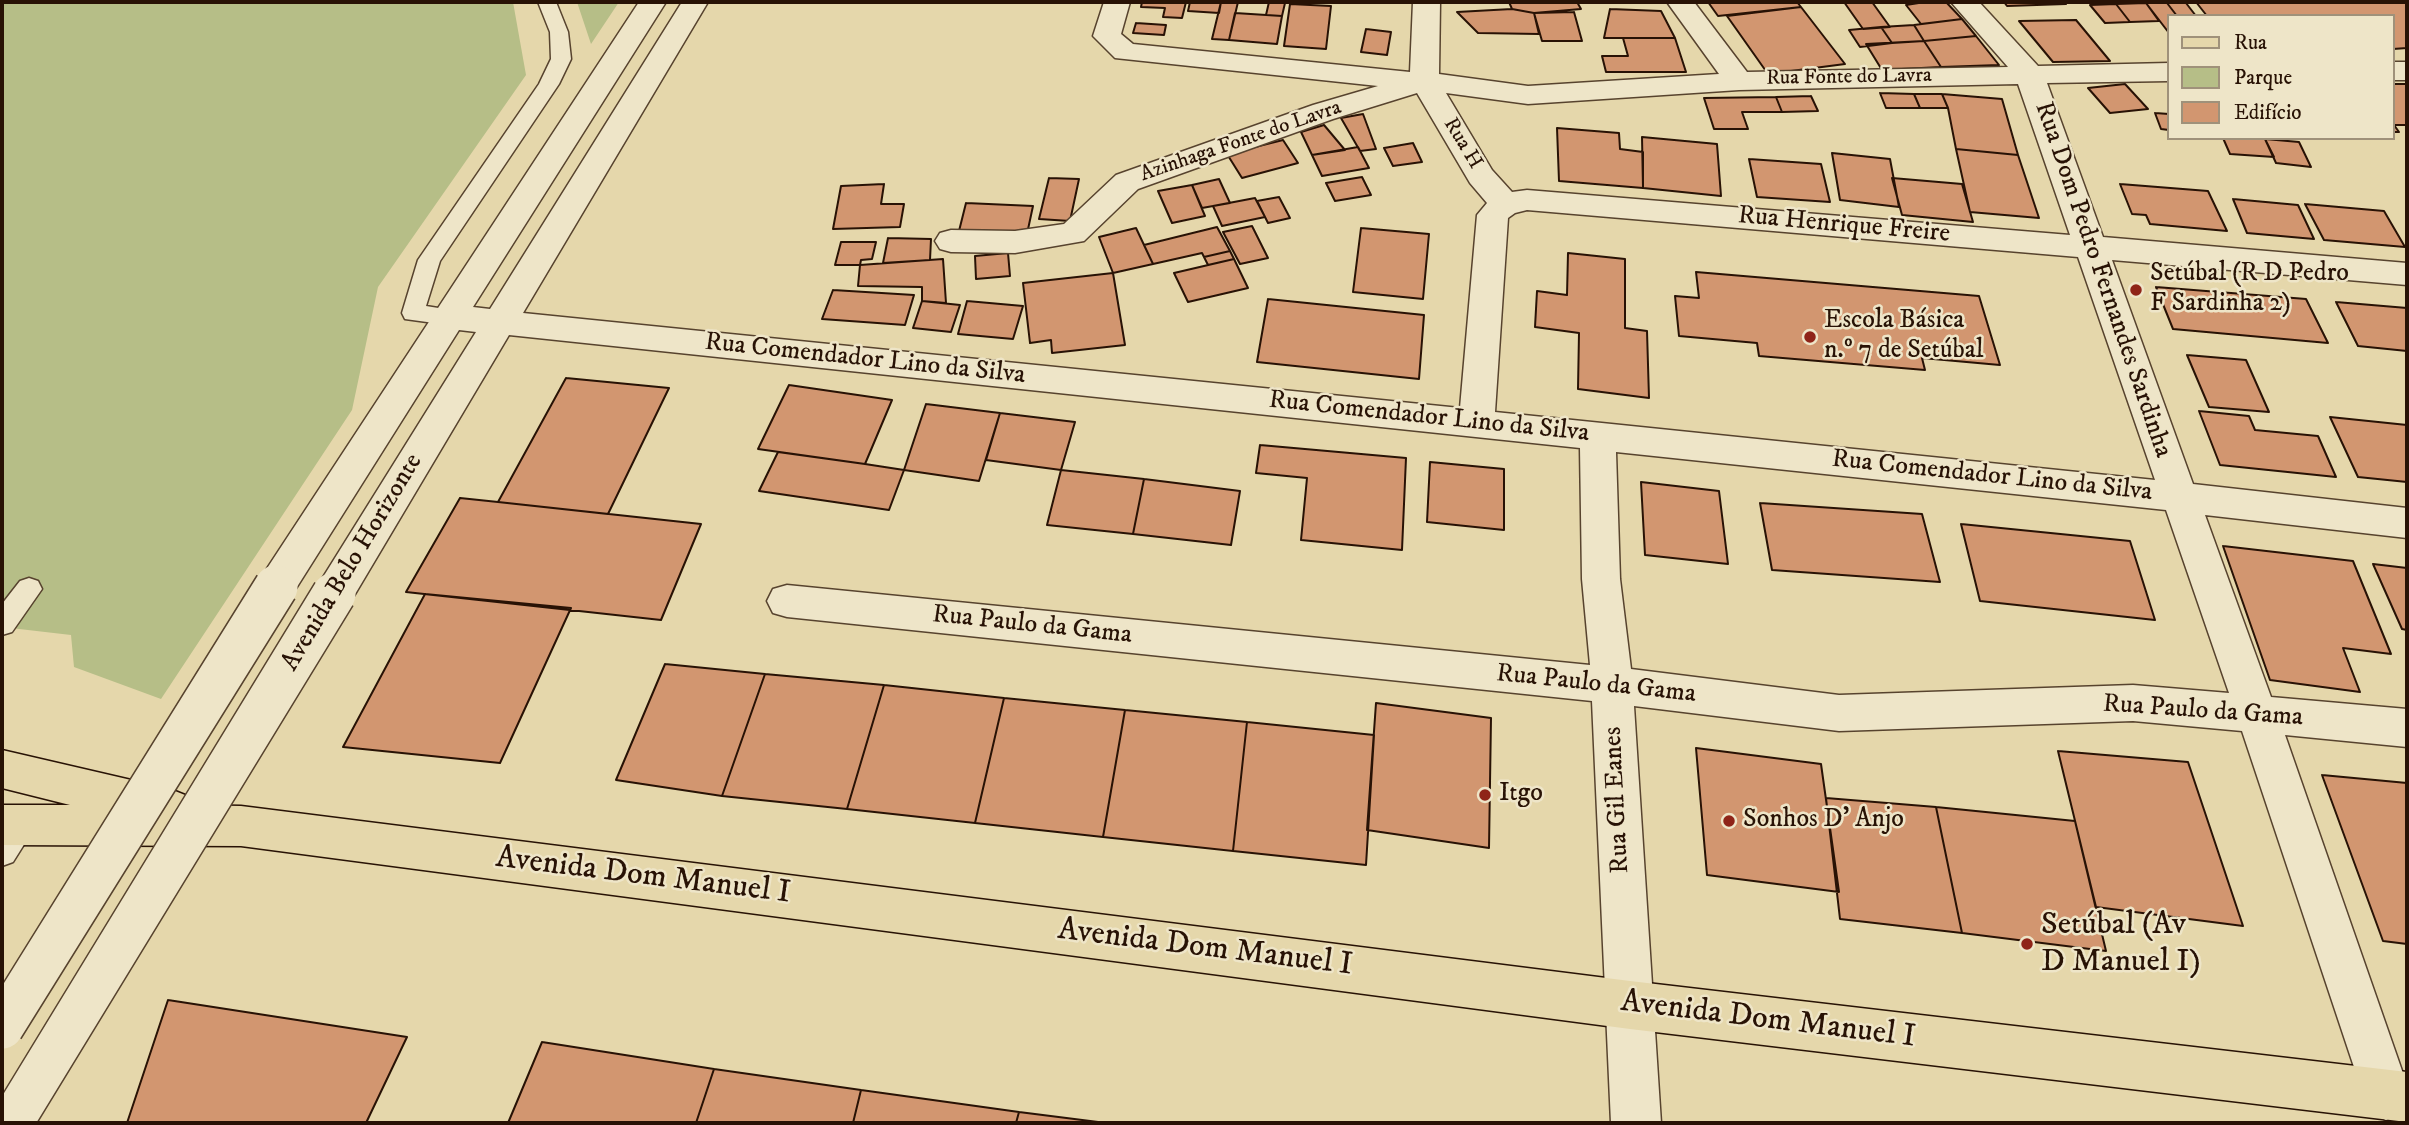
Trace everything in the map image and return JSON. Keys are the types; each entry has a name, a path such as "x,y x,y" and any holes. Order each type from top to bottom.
{"main road":[{"path":"2,769 241,826"},
{"name":"Avenida Dom Manuel I","path":"8,835 241,826 1630,1005 2397,1096"}],"street":[{"name":"Avenida Belo Horizonte","path":"2,1027 276,587 652,2"},
{"name":"Avenida Belo Horizonte","path":"11,1123 695,2"},
{"path":"1117,2 1107,36 1125,52 1424,81 1427,2"},
{"path":"1680,2 1739,81"},
{"name":"Rua Dom Pedro Fernandes Sardinha","path":"1964,2 2029,73 2256,715 2397,1096"},
{"name":"Rua Fonte do Lavra","path":"1528,95 1739,81 2168,72"},
{"name":"Rua H","path":"1424,81 1528,95"},
{"name":"Rua H","path":"1424,81 1481,176 1505,204"},
{"name":"Azinhaga Fonte do Lavra","path":"951,241 1015,242 1073,233 1127,182 1323,112 1424,81"},
{"name":"Rua Henrique Freire","path":"1505,204 1527,200 2407,274"},
{"path":"1476,423 1493,215 1505,204"},
{"name":"Rua Comendador Lino da Silva","path":"449,317 2178,496 2407,523"},
{"name":"Rua Gil Eanes","path":"1598,436 1601,579 1612,685 1636,1123"},
{"name":"Rua Paulo da Gama","path":"787,601 1612,685 1839,713 2133,703 2407,728"}],"lane":[{"path":"449,317 413,313 429,260 548,85 562,59 559,32 547,2"},
{"path":"2,624 29,589"}],"green space":[{"path":"2,2 513,2 526,75 378,287 352,410 161,699 74,667 71,635 2,627"},
{"path":"577,2 619,2 591,44"}],"building":[{"path":"1142,2 1186,2 1182,18 1163,17 1165,8 1141,7"},
{"path":"1190,2 1221,2 1219,13 1188,11"},
{"path":"1221,2 1238,2 1229,40 1212,39"},
{"path":"1269,2 1285,3 1282,16 1266,15"},
{"path":"1509,2 1577,2 1581,9 1534,13 1512,9"},
{"path":"1708,2 1797,2 1801,7 1718,16"},
{"path":"1844,2 1872,2 1890,27 1863,29"},
{"path":"1946,2 1962,19 1921,24 1906,5"},
{"path":"2004,2 2065,2 2066,4 2007,6"},
{"path":"2196,2 2407,2 2407,48 2395,49 2395,14 2205,14"},
{"path":"2146,3 2167,3 2175,14 2168,14 2168,32"},
{"path":"2146,3 2159,21 2130,22 2116,4"},
{"path":"2167,3 2186,3 2194,14 2175,14"},
{"path":"1290,4 1331,6 1326,49 1284,46"},
{"path":"2116,4 2130,22 2105,23 2090,5"},
{"path":"1801,7 1845,64 1768,74 1727,16"},
{"path":"1512,9 1534,13 1539,34 1478,33 1457,12"},
{"path":"1610,9 1661,11 1675,38 1604,38"},
{"path":"1574,12 1582,41 1542,41 1534,13"},
{"path":"1235,13 1282,16 1277,44 1229,40"},
{"path":"1962,19 1976,36 1924,41 1914,25"},
{"path":"2076,20 2110,61 2053,62 2019,21"},
{"path":"1136,23 1166,25 1164,35 1133,33"},
{"path":"1914,25 1924,41 1892,43 1881,27"},
{"path":"1881,27 1892,43 1860,47 1849,30"},
{"path":"1366,29 1391,32 1387,55 1361,52"},
{"path":"1976,36 1999,65 1941,67 1924,41"},
{"path":"1623,38 1675,38 1686,72 1606,72 1602,56 1628,56"},
{"path":"1924,41 1941,67 1882,70 1866,44"},
{"path":"2125,84 2148,109 2110,113 2088,88"},
{"path":"2395,84 2407,84 2407,125 2395,125"},
{"path":"1880,93 1914,94 1920,108 1886,108"},
{"path":"1914,94 1942,94 1948,108 1920,108"},
{"path":"1942,94 2002,99 2018,155 1956,149 1948,108"},
{"path":"1811,96 1818,111 1782,112 1776,97"},
{"path":"1776,97 1782,112 1742,112 1748,129 1714,129 1704,98"},
{"path":"2155,113 2168,114 2168,130 2161,129"},
{"path":"1363,114 1376,149 1360,151 1341,118"},
{"path":"1324,125 1345,150 1312,155 1301,132"},
{"path":"1557,128 1619,133 1620,149 1643,152 1643,188 1559,181"},
{"path":"1642,137 1717,144 1721,196 1643,188"},
{"path":"1283,140 1298,163 1242,178 1227,154"},
{"path":"2224,140 2266,140 2274,157 2230,154"},
{"path":"2265,140 2299,142 2311,167 2276,163"},
{"path":"1413,143 1422,162 1393,166 1384,148"},
{"path":"1358,147 1369,168 1322,176 1312,155"},
{"path":"1956,149 2018,155 2039,218 1970,212"},
{"path":"1832,153 1890,159 1899,207 1840,200"},
{"path":"1749,159 1821,164 1830,202 1757,197"},
{"path":"1362,177 1371,195 1335,201 1326,183"},
{"path":"1049,178 1079,179 1070,221 1039,219"},
{"path":"1892,178 1962,184 1973,222 1902,215"},
{"path":"1219,179 1230,203 1202,208 1192,185"},
{"path":"884,184 881,204 904,204 900,227 833,229 841,186"},
{"path":"2120,184 2208,191 2227,231 2150,224 2146,215 2132,214"},
{"path":"1192,185 1205,216 1172,223 1158,191"},
{"path":"1279,197 1290,218 1268,223 1257,201"},
{"path":"1255,198 1265,217 1222,226 1213,206"},
{"path":"2233,199 2298,205 2314,239 2247,233"},
{"path":"966,203 1033,206 1027,234 959,231"},
{"path":"2305,204 2384,211 2405,247 2324,240"},
{"path":"1252,226 1268,258 1240,264 1223,232"},
{"path":"1217,227 1230,251 1204,257 1202,253 1153,264 1144,245"},
{"path":"1136,228 1153,264 1113,273 1099,237"},
{"path":"1361,228 1429,234 1423,299 1353,292"},
{"path":"888,238 931,239 930,260 883,263"},
{"path":"841,242 876,242 872,259 861,260 860,265 835,265"},
{"path":"1230,251 1234,259 1208,265 1204,257"},
{"path":"1008,253 1010,276 976,279 975,256"},
{"path":"1568,253 1625,259 1625,328 1647,331 1649,398 1578,389 1579,333 1535,327 1537,291 1567,295"},
{"path":"943,259 946,303 922,301 922,287 858,286 860,265"},
{"path":"1234,259 1248,288 1188,302 1174,273"},
{"path":"1696,272 1979,296 2000,365 1922,358 1925,370 1759,356 1757,343 1679,336 1675,296 1699,298"},
{"path":"1113,273 1125,345 1052,353 1051,340 1030,343 1023,283"},
{"path":"2156,287 2306,299 2328,343 2173,329"},
{"path":"833,290 914,295 905,325 822,319"},
{"path":"1268,299 1424,315 1419,379 1257,362"},
{"path":"922,301 960,305 951,332 913,328"},
{"path":"967,301 1023,306 1013,339 958,334"},
{"path":"2336,302 2407,308 2407,351 2358,346"},
{"path":"2187,355 2246,360 2269,412 2209,407"},
{"path":"566,378 669,388 608,514 498,502"},
{"path":"789,385 892,400 865,464 758,449"},
{"path":"926,404 1000,413 979,481 904,470"},
{"path":"2199,411 2249,416 2255,430 2318,436 2336,477 2220,465"},
{"path":"1000,413 1075,422 1061,470 986,460"},
{"path":"2330,417 2407,425 2407,482 2358,477"},
{"path":"1260,445 1406,458 1402,550 1301,540 1307,478 1256,473"},
{"path":"778,452 904,470 889,510 759,491"},
{"path":"1430,462 1504,469 1504,530 1427,522"},
{"path":"1061,470 1144,479 1133,534 1047,525"},
{"path":"1144,479 1240,491 1231,545 1133,534"},
{"path":"1641,482 1719,491 1728,564 1645,555"},
{"path":"460,498 701,524 661,620 406,592"},
{"path":"1760,503 1922,514 1940,582 1772,570"},
{"path":"1961,524 2130,541 2155,620 1980,601"},
{"path":"2223,546 2353,561 2391,654 2343,648 2360,692 2270,680"},
{"path":"2373,564 2407,568 2407,630 2402,629"},
{"path":"425,594 571,608 500,763 343,747"},
{"path":"665,664 765,674 722,796 616,780"},
{"path":"765,674 884,685 847,809 722,796"},
{"path":"884,685 1004,698 975,823 847,809"},
{"path":"1004,698 1125,710 1103,837 975,823"},
{"path":"1376,703 1491,718 1489,848 1367,830"},
{"path":"1125,710 1247,722 1233,851 1103,837"},
{"path":"1247,722 1374,735 1366,865 1233,851"},
{"path":"1696,748 1821,764 1839,892 1707,875"},
{"path":"2058,751 2188,762 2243,926 2096,907"},
{"path":"2322,775 2407,783 2407,944 2383,941"},
{"path":"1826,798 1936,807 1962,933 1840,919"},
{"path":"1936,807 2075,821 2106,951 1962,933"},
{"path":"168,1000 407,1037 366,1123 127,1123"},
{"path":"542,1042 714,1069 696,1123 508,1123"},
{"path":"714,1069 861,1090 853,1123 696,1123"},
{"path":"861,1090 1019,1112 1016,1123 853,1123"},
{"path":"1019,1112 1106,1123 1016,1123"}],"place":[{"name":"Setúbal (R D Pedro F Sardinha 2)","path":"2136,290"},
{"name":"Escola Básica n.º 7 de Setúbal","path":"1810,337"},
{"name":"Itgo","path":"1485,795"},
{"name":"Sonhos D' Anjo","path":"1729,821"},
{"name":"Setúbal (Av D Manuel I)","path":"2027,944"}]}
